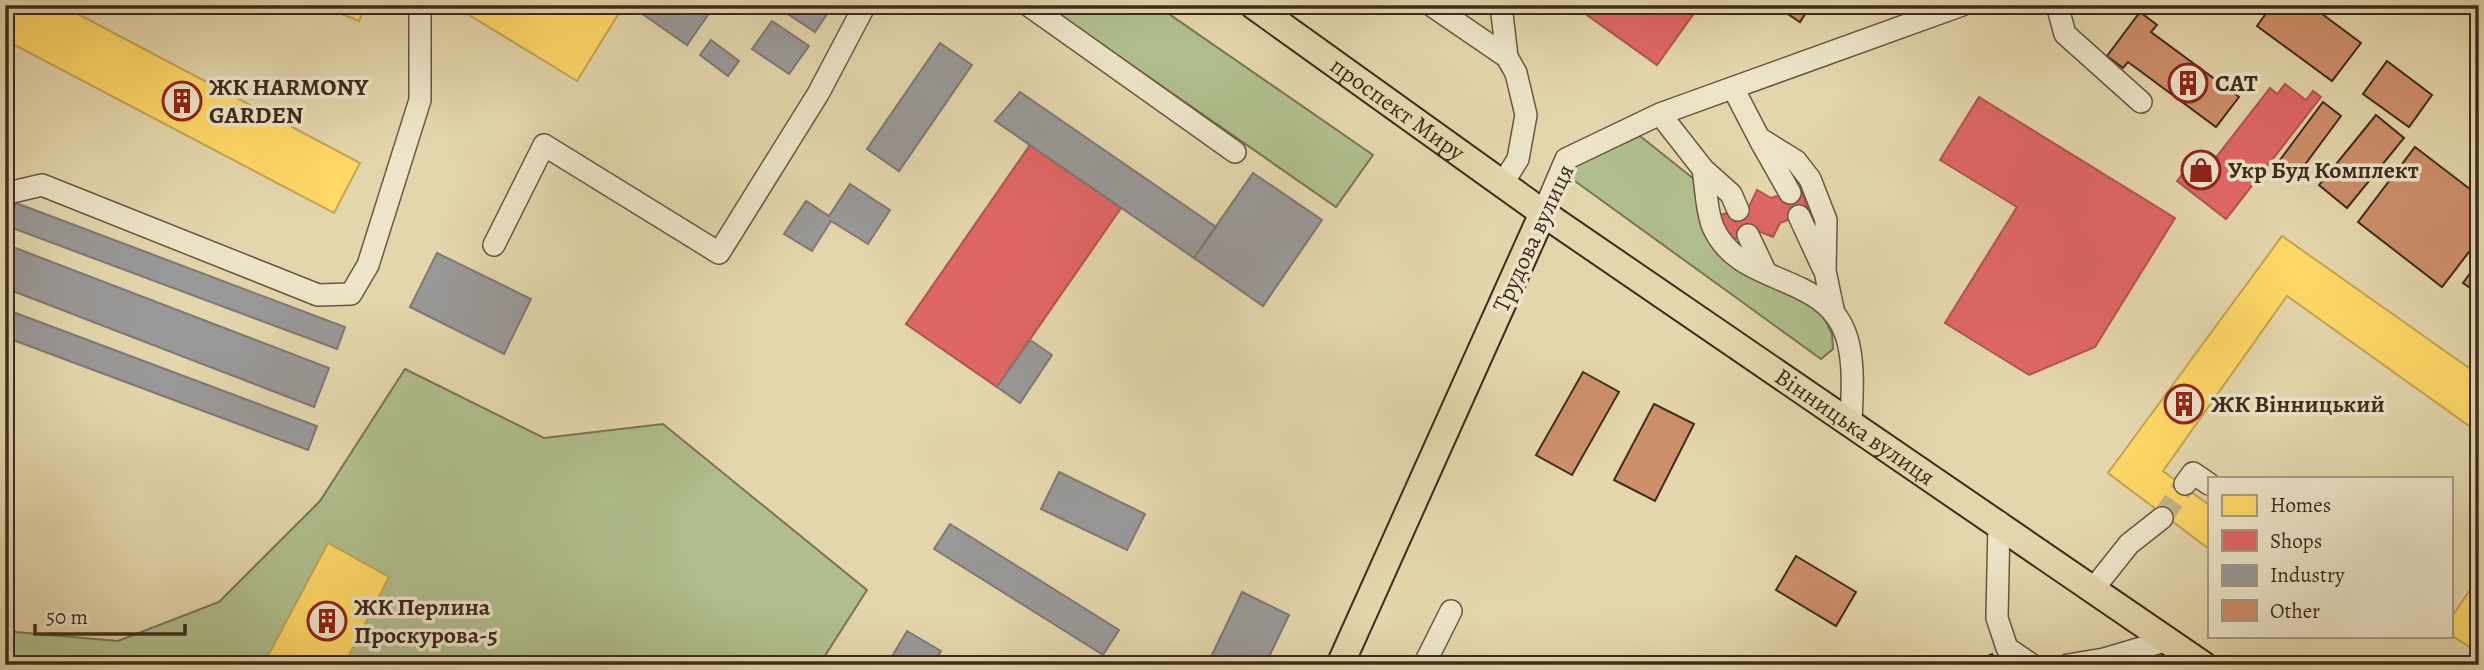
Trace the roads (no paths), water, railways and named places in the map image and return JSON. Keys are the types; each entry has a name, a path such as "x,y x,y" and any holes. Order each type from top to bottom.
{"main road":[{"name":"проспект Миру","path":"1253,5 1543,213"},
{"name":"Вінницька вулиця","path":"1543,213 1852,421 2203,665"},
{"name":"Трудова вулиця","path":"1340,665 1543,213"}],"street":[{"path":"5,198 8,193 42,185 318,295 351,294 368,265 420,100 420,5"},
{"path":"494,245 544,145 719,253 818,94 865,5"},
{"path":"1028,5 1235,152"},
{"path":"1432,5 1512,65"},
{"path":"1501,5 1512,65 1526,115 1518,159 1503,183"},
{"name":"Трудова вулиця","path":"1543,213 1566,159 1660,114 1962,5"},
{"path":"2057,5 2065,34 2141,102"},
{"path":"1733,88 1790,193"},
{"path":"1660,114 1703,169 1731,194 1738,210"},
{"path":"1759,138 1796,161 1810,179 1826,220 1825,271 1833,309 1848,343 1852,421"},
{"path":"1703,169 1712,226 1733,256 1812,292 1833,309"},
{"path":"1799,216 1825,271"},
{"path":"1748,235 1766,273"},
{"path":"2185,484 2193,473 2208,483"},
{"path":"2094,588 2129,544 2161,518"},
{"path":"1999,522 1997,618 2007,648 2032,665"},
{"path":"1424,665 1451,611"},
{"path":"2068,665 2104,659 2168,640"}],"tunnel":[{"path":"2162,518 2185,484"}],"place":[{"name":"САТ","path":"2188,83"},
{"name":"ЖК HARMONY GARDEN","path":"182,101"},
{"name":"Укр Буд Комплект","path":"2201,170"},
{"name":"ЖК Вінницький","path":"2184,404"},
{"name":"ЖК Перлина Проскурова-5","path":"327,621"}]}
